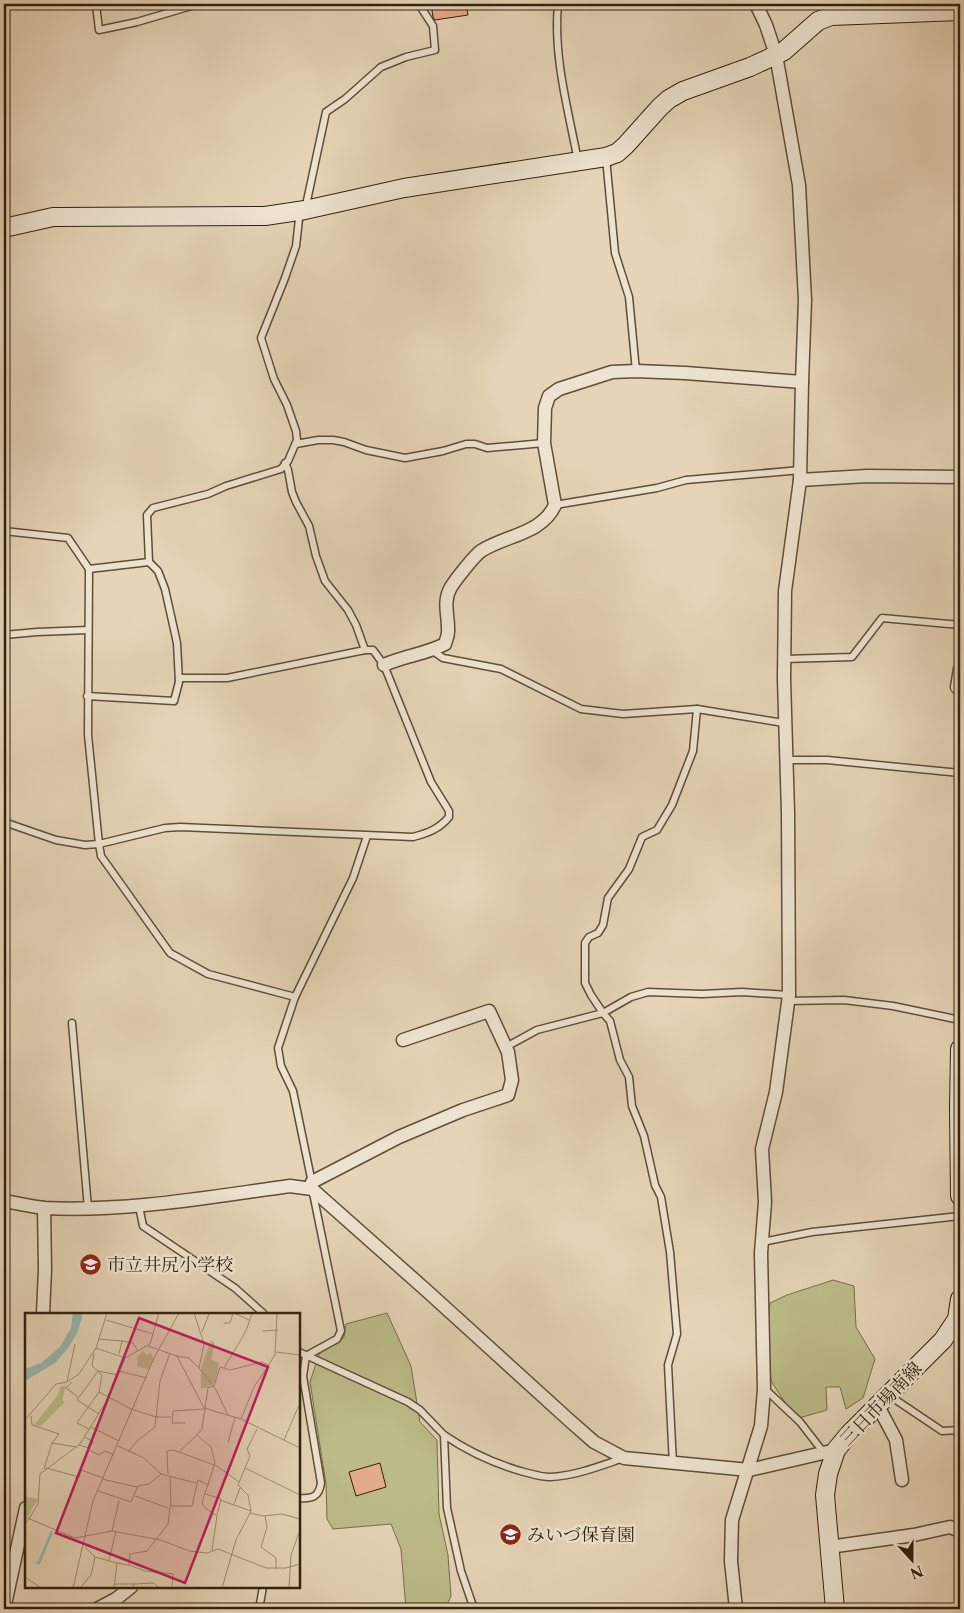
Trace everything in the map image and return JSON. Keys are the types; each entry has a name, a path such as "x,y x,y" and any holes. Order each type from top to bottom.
{"street":[{"path":"736,1609 731,1561 732,1520 749,1470 761,1426 764,1388 762,1242 765,1202 762,1149 776,1092 789,998 788,813 784,723 784,659 786,591 800,475 806,300 798,185 776,56 766,25 756,4"},
{"path":"4,228 53,217 265,216 305,210 404,188 606,157 617,153 626,145 669,99 683,91 776,56 818,21 830,16 960,11"},
{"path":"384,665 398,659 433,651 445,644 448,633 446,602 451,587 479,552 540,525 551,514 555,505 544,443 545,408 549,396 558,389 612,372 636,371 802,382"},
{"path":"800,475 960,477"},
{"path":"960,669 957,687 960,688"},
{"path":"4,1201 44,1208 139,1206 290,1186 312,1186 399,1136 463,1110 508,1095 512,1080 508,1052 489,1012 403,1040"},
{"path":"960,1049 960,1196"},
{"path":"312,1186 594,1442 624,1458 749,1470 830,1452"},
{"path":"43,1313 45,1269 44,1208"},
{"name":"三日市場南線","path":"835,1609 825,1495 830,1452 884,1401 943,1340 958,1320 960,1299"},
{"path":"884,1401 896,1440 902,1480"},
{"path":"4,1609 25,1513"},
{"path":"829,1547 914,1535 950,1527 960,1531"},
{"path":"97,1609 116,1599 129,1588"}],"lane":[{"path":"96,4 99,30 138,22 198,4"},
{"path":"87,696 174,701 179,682 177,643 165,588 158,571 149,562 147,515 153,508 208,494 226,486 280,469 285,464 296,444 296,431 287,405 274,379 261,338 296,246 300,219 305,210 326,112 345,99 381,67 406,57 435,50 433,26 420,4"},
{"path":"558,4 556,25 558,50 578,162"},
{"path":"606,157 615,253 629,297 636,371"},
{"path":"296,444 318,440 344,442 366,450 405,458 443,451 466,444 475,444 486,448 544,443"},
{"path":"285,464 292,492 309,526 316,556 325,581 348,610 365,650"},
{"path":"555,505 657,488 686,480 800,475"},
{"path":"4,530 68,538 89,569 88,735 98,844 101,856 170,953 208,974 295,997"},
{"path":"960,531 960,602"},
{"path":"89,569 149,562"},
{"path":"784,659 852,657 882,618 960,625"},
{"path":"4,635 88,630"},
{"path":"4,822 56,840 85,845 98,844 165,828 180,827 414,837 431,832 443,824 449,817 449,811 431,782 384,665 373,650 365,650 227,678 179,678"},
{"path":"433,651 443,658 500,669 581,709 623,714 697,709 784,723"},
{"path":"672,1464 668,1365 677,1334 670,1252 661,1196 655,1185 644,1136 632,1106 629,1077 620,1060 610,1021 591,995 585,983 585,943 589,937 598,933 603,925 608,898 629,869 642,837 657,830 672,805 693,750 697,709"},
{"path":"786,760 827,760 960,773"},
{"path":"306,1356 337,1339 341,1331 293,1091 281,1066 278,1048 295,997 353,878 367,836"},
{"path":"506,1047 537,1030 603,1012 631,997 648,992 702,994 742,992 789,998 844,1000 894,1006 960,1020"},
{"path":"72,1023 88,1208"},
{"path":"139,1206 143,1226 235,1288 263,1313"},
{"path":"762,1242 812,1232 960,1216"},
{"path":"300,1353 408,1402 420,1410 444,1435 466,1449 502,1466 540,1476 552,1477 581,1472 624,1458"},
{"path":"300,1498 315,1496 320,1491 321,1483 303,1376 306,1356"},
{"path":"764,1388 830,1452"},
{"path":"884,1401 942,1431 960,1430"},
{"path":"444,1435 447,1508 461,1571 474,1609"},
{"path":"260,1609 263,1588"}],"shaded area":[{"path":"833,1280 854,1286 856,1327 875,1359 863,1398 846,1409 840,1387 826,1387 827,1410 799,1418 788,1407 771,1381 767,1337 770,1303 787,1295"},
{"path":"387,1313 411,1366 420,1422 437,1440 439,1514 448,1555 451,1596 445,1609 406,1609 401,1549 391,1524 333,1529 327,1519 326,1484 310,1382 319,1354 344,1337 346,1324"}],"building":[{"path":"431,4 466,4 468,15 435,20"},
{"path":"380,1463 386,1487 356,1496 349,1472"}],"place":[{"name":"市立井尻小学校","path":"91,1265"},
{"name":"みいづ保育園","path":"511,1535"}]}
